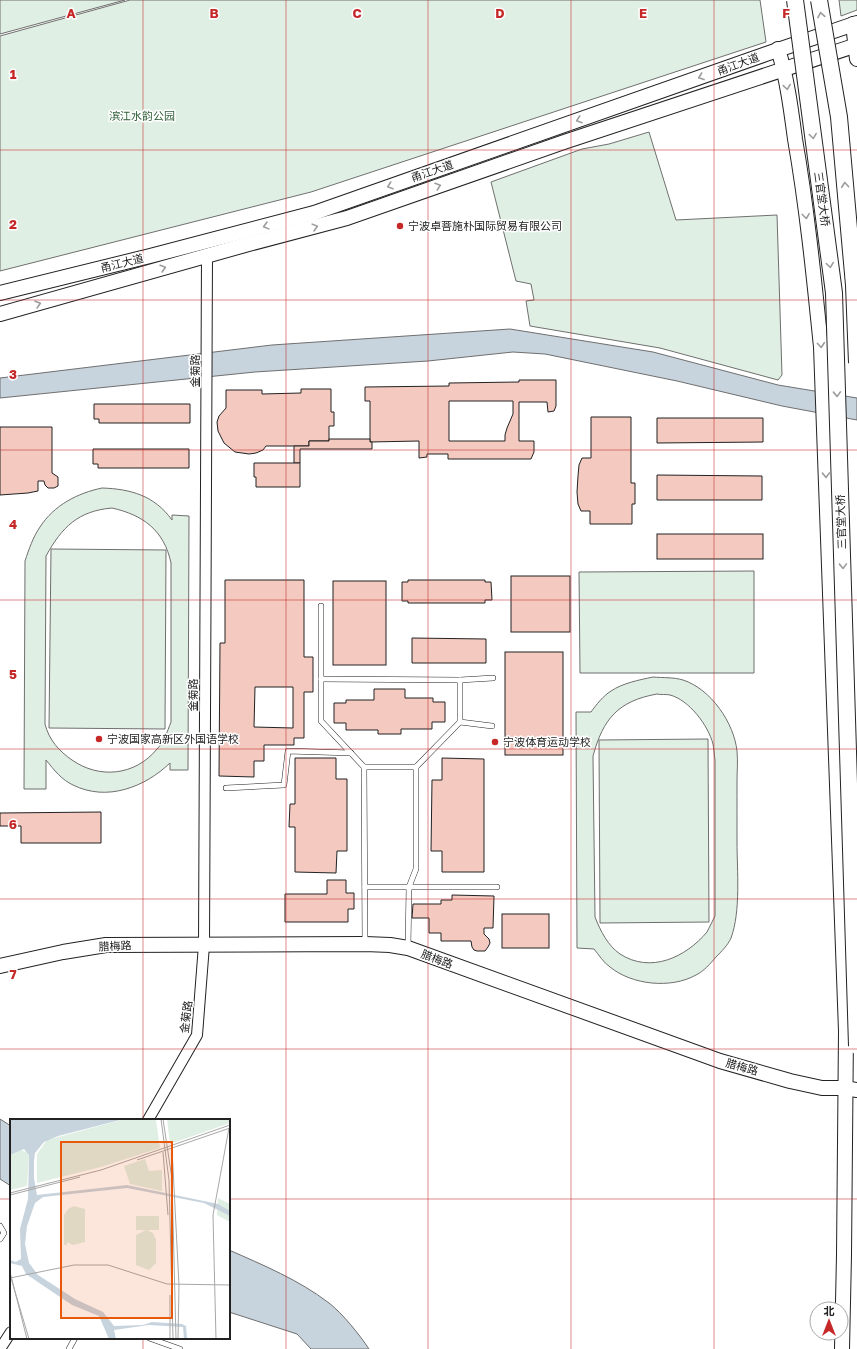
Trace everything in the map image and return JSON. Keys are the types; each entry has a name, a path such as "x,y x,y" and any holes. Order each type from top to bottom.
{"main road":[{"name":"三官堂大桥","path":"795,0 834,293 857,1046"},
{"name":"三官堂大桥","path":"819,0 839,117 854,285 857,363"}],"street":[{"name":"甬江大道","path":"0,294 314,213 778,49 855,24"},
{"path":"855,24 857,50"},
{"path":"778,49 784,68 802,181 811,249 821,347 846,1031 851,1089 844,1255 842,1349"},
{"name":"甬江大道","path":"0,314 347,218 564,142 784,68 857,50"},
{"name":"金菊路","path":"149,1119 197,1035 204,945 207,256"},
{"name":"腊梅路","path":"0,966 63,952 106,945 390,945 408,948 720,1061 822,1088 851,1089"},
{"path":"0,1349 10,1334"}],"lane":[{"path":"321,606 321,721 364,767 365,944"},
{"path":"321,679 460,680 493,678"},
{"path":"408,948 409,887 416,869 416,767 460,722 460,680"},
{"path":"460,722 492,726"},
{"path":"226,788 284,785 288,751 351,753"},
{"path":"364,767 416,767"},
{"path":"364,887 497,887"},
{"path":"0,1226 4,1233 0,1239"},
{"path":"69,1349 74,1339"},
{"path":"152,1339 180,1349"}],"green space":[{"path":"0,0 125,0 0,34"},
{"name":"滨江水韵公园","path":"130,0 760,0 766,42 311,192 0,271 0,36"},
{"path":"839,0 857,0 857,10 841,16"},
{"path":"649,132 676,220 777,215 782,375 778,380 660,348 530,326 526,301 534,300 531,284 516,281 491,182 582,149 609,144"},
{"path":"102,488 122,490 141,495 165,511 172,520 172,515 189,516 188,770 170,770 170,763 160,772 137,785 112,792 99,792 86,790 69,783 58,774 46,760 46,789 24,789 25,561 35,535 52,512 67,501 93,490","holes":["112,508 123,511 142,520 157,533 168,551 171,563 171,722 162,743 148,758 138,765 128,769 116,772 105,772 83,766 67,757 52,740 45,724 46,556 58,537 72,522 80,517 100,510"]},
{"path":"51,549 166,550 165,729 49,728"},
{"path":"754,571 754,673 580,673 579,572"},
{"path":"653,677 683,680 693,684 703,691 712,699 726,719 735,740 737,751 738,890 736,916 731,938 722,951 699,973 686,979 664,983 652,983 629,978 619,973 603,961 594,949 577,948 576,712 591,712 602,698 616,688","holes":["657,694 677,698 691,708 707,729 713,744 715,760 715,916 707,932 689,949 667,960 644,963 632,960 616,951 605,937 595,917 593,756 602,732 607,722 614,714 632,701"]},
{"path":"708,739 709,922 600,923 599,740"}],"shaded area":[{"path":"510,329 653,352 778,385 857,398 857,420 782,406 677,381 545,354 513,352 428,361 255,372 0,398 0,378 272,345"},
{"path":"0,1119 10,1125 10,1185 0,1179"},
{"path":"230,1250 255,1261 306,1287 329,1303 356,1331 369,1349 311,1349 297,1334 230,1312"}],"building":[{"path":"519,380 556,380 556,406 554,411 548,412 547,402 519,402 519,441 534,441 534,452 531,459 448,459 448,454 427,454 427,457 419,458 419,441 370,442 370,401 365,401 365,387 449,386 449,383 519,382","holes":["449,401 513,401 513,414 507,428 505,441 449,441"]},
{"path":"301,389 331,389 331,412 334,412 334,426 329,426 329,441 309,441 309,446 266,446 263,450 249,454 235,452 224,443 218,431 217,422 219,416 226,408 226,390 262,390 262,394 301,393"},
{"path":"94,404 190,404 190,423 99,423 99,419 94,419"},
{"path":"591,417 631,417 631,483 635,483 635,504 632,504 632,524 590,524 590,511 581,511 578,504 577,492 579,465 582,458 591,458"},
{"path":"657,418 763,418 763,442 657,443"},
{"path":"0,427 52,427 52,473 58,477 58,486 48,488 44,481 38,481 38,491 0,495"},
{"path":"329,439 370,439 370,442 372,442 372,449 300,449 300,463 294,463 294,446 309,446 309,441 329,441"},
{"path":"93,449 189,449 189,468 98,468 98,464 93,464"},
{"path":"254,463 300,463 300,487 256,487"},
{"path":"657,475 762,476 762,500 657,500"},
{"path":"657,534 763,534 763,559 657,559"},
{"path":"511,576 570,576 570,632 511,632"},
{"path":"225,580 304,580 304,657 313,657 313,692 304,692 304,738 294,738 294,745 264,745 264,761 254,761 254,777 219,776 220,643 225,643","holes":["255,687 293,687 293,728 254,727"]},
{"path":"408,580 485,580 485,582 491,582 492,600 485,600 485,603 408,603 408,601 402,601 402,582 408,582"},
{"path":"333,581 386,581 386,665 333,665"},
{"path":"412,638 486,639 486,663 412,663"},
{"path":"505,652 563,652 563,755 505,755"},
{"path":"374,689 405,689 405,698 433,698 433,702 445,702 445,722 432,722 432,729 401,729 401,734 378,734 378,730 346,730 346,723 334,723 334,703 346,703 346,700 374,700"},
{"path":"295,758 336,758 336,779 347,779 347,851 337,851 336,873 295,872 295,827 289,827 290,804 295,804"},
{"path":"442,758 484,759 484,872 442,872 442,851 431,851 432,780 442,780"},
{"path":"101,812 101,843 21,843 21,826 0,826 0,813"},
{"path":"327,880 346,880 346,893 354,893 354,909 348,909 348,922 285,922 285,894 327,894"},
{"path":"452,895 494,896 493,928 484,928 484,934 489,939 490,943 485,951 474,950 471,941 441,941 441,933 429,933 429,918 412,918 413,904 441,904 441,900 452,900"},
{"path":"502,914 549,914 549,948 502,948"}],"place":[{"name":"宁波卓菩施朴国际贸易有限公司","path":"400,226"},
{"name":"宁波国家高新区外国语学校","path":"99,739"},
{"name":"宁波体育运动学校","path":"495,742"}]}
